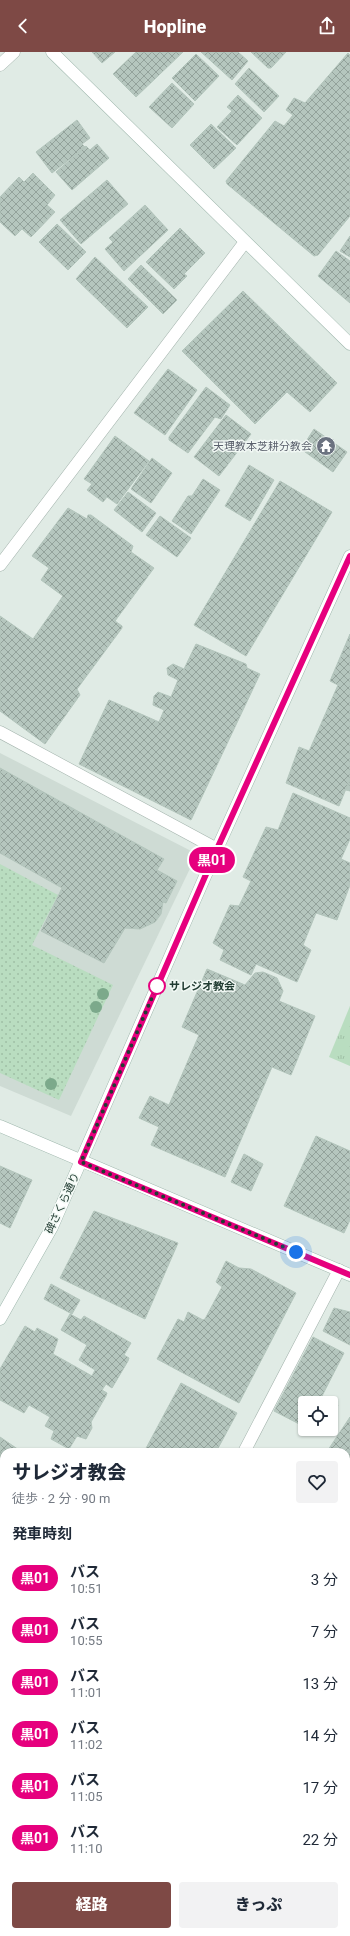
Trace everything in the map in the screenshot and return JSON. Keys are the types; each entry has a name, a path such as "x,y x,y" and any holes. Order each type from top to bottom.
{"street":[{"path":"0,65 14,52"},
{"path":"52,52 350,344"},
{"path":"0,565 245,242"},
{"name":"碑さくら通り","path":"0,1319 52,1227 217,849 350,556"},
{"path":"0,732 217,849"},
{"path":"0,1126 81,1162 345,1272 246,1448"}],"shaded area":[{"path":"0,753 197,854 71,1116 0,1086"}],"green space":[{"path":"0,864 58,895 32,945 113,985 59,1100 0,1073"},
{"path":"350,1006 350,1066 329,1057"}],"building":[{"path":"92,52 115,52 102,63"},
{"path":"136,52 183,52 136,97 113,74"},
{"path":"201,52 238,52 248,61 232,80"},
{"path":"251,52 286,52 271,68 268,68"},
{"path":"348,53 350,55 350,216 318,255 314,256 227,184 226,181 275,121 284,126 293,115 286,110 294,98 305,103"},
{"path":"196,54 219,76 195,101 172,78"},
{"path":"249,68 279,96 264,112 235,84"},
{"path":"172,83 194,104 172,128 149,107"},
{"path":"238,95 262,118 237,145 217,127 232,111 227,107"},
{"path":"77,120 90,138 82,144 85,147 52,173 36,152"},
{"path":"211,124 236,148 214,169 190,145"},
{"path":"97,144 109,158 72,190 56,172 86,146 90,150"},
{"path":"33,173 55,195 47,205 55,212 31,237 22,229 15,236 0,222 0,197 19,177 24,182"},
{"path":"107,180 128,204 81,244 60,220"},
{"path":"145,205 168,230 124,271 105,249 113,242 109,238"},
{"path":"57,224 86,252 68,270 39,242"},
{"path":"180,228 205,253 184,274 187,276 174,289 146,262"},
{"path":"350,236 350,257 340,251"},
{"path":"336,251 350,261 350,303 318,276"},
{"path":"95,257 148,307 127,328 76,279"},
{"path":"141,265 177,300 163,314 128,279"},
{"path":"243,291 337,383 310,412 287,392 255,424 182,351"},
{"path":"168,369 197,390 165,435 134,413"},
{"path":"206,387 230,405 221,419 215,417 188,453 169,440 169,437"},
{"path":"226,415 251,434 219,476 194,457"},
{"path":"314,429 347,452 333,472 301,449"},
{"path":"115,436 149,461 117,504 107,497 103,502 87,490 92,484 84,479"},
{"path":"152,458 172,473 151,503 131,489"},
{"path":"249,465 274,480 250,521 225,506"},
{"path":"203,479 220,490 191,534 172,521 188,496 192,496"},
{"path":"280,481 332,512 246,656 194,625"},
{"path":"128,492 156,513 142,532 114,510"},
{"path":"68,508 87,519 88,515 91,515 133,546 131,552 154,568 115,621 122,626 122,628 77,689 80,695 45,744 0,711 0,616 33,639 63,596 41,580 49,568 32,556"},
{"path":"160,516 191,538 177,557 146,535"},
{"path":"350,634 350,779 339,806 286,783 299,747 309,751 338,685 330,681"},
{"path":"196,644 246,664 247,668 260,674 191,820 79,764 109,700 159,722 164,710 153,705 154,696 158,692 171,697 178,680 168,675 167,668 173,664 184,669"},
{"path":"0,768 164,859 157,870 177,881 166,903 163,902 161,914 155,922 140,929 125,928 104,963 41,931 62,888 0,853"},
{"path":"350,779 350,791 346,790"},
{"path":"293,793 350,818 350,839 341,859 350,863 350,885 337,920 316,913 303,945 311,950 297,982 256,964 251,975 220,960 224,950 213,943 230,905 239,906 251,881 243,877 266,827 278,830"},
{"path":"207,969 245,985 255,973 263,972 277,978 283,991 279,1001 315,1016 291,1075 272,1067 225,1177 151,1145 159,1127 139,1118 150,1096 169,1105 199,1035 182,1027"},
{"path":"316,1136 350,1151 350,1220 344,1233 284,1206"},
{"path":"244,1154 263,1164 251,1191 231,1182"},
{"path":"0,1166 32,1180 10,1228 0,1223"},
{"path":"94,1211 178,1243 145,1319 60,1278"},
{"path":"226,1261 239,1268 251,1269 296,1293 239,1403 157,1359 178,1319 184,1322 188,1312 203,1320 205,1319 222,1287 216,1282"},
{"path":"51,1284 80,1300 72,1314 44,1299"},
{"path":"334,1308 350,1312 350,1345 323,1331"},
{"path":"70,1314 81,1320 84,1316 131,1343 124,1355 129,1358 128,1361 112,1388 106,1384 102,1390 107,1393 91,1422 92,1428 86,1439 77,1436 70,1448 51,1439 54,1431 45,1426 50,1417 29,1405 24,1413 0,1400 0,1369 25,1326 35,1332 37,1328 58,1339 53,1354 92,1376 95,1370 79,1360 87,1345 61,1330"},
{"path":"313,1337 344,1353 322,1396 298,1396 298,1423 274,1411"},
{"path":"181,1383 237,1413 218,1448 146,1448"},
{"path":"350,1417 350,1448 329,1448"},
{"path":"0,1437 16,1448 0,1448"}],"bus line":[{"name":"黒01","path":"350,556 217,849 81,1162 350,1275"}],"place":[{"name":"天理教本芝耕分教会","path":"326,446"},
{"name":"サレジオ教会","path":"157,986"}],"route":[{"path":"157,986 81,1162 296,1252"}]}
